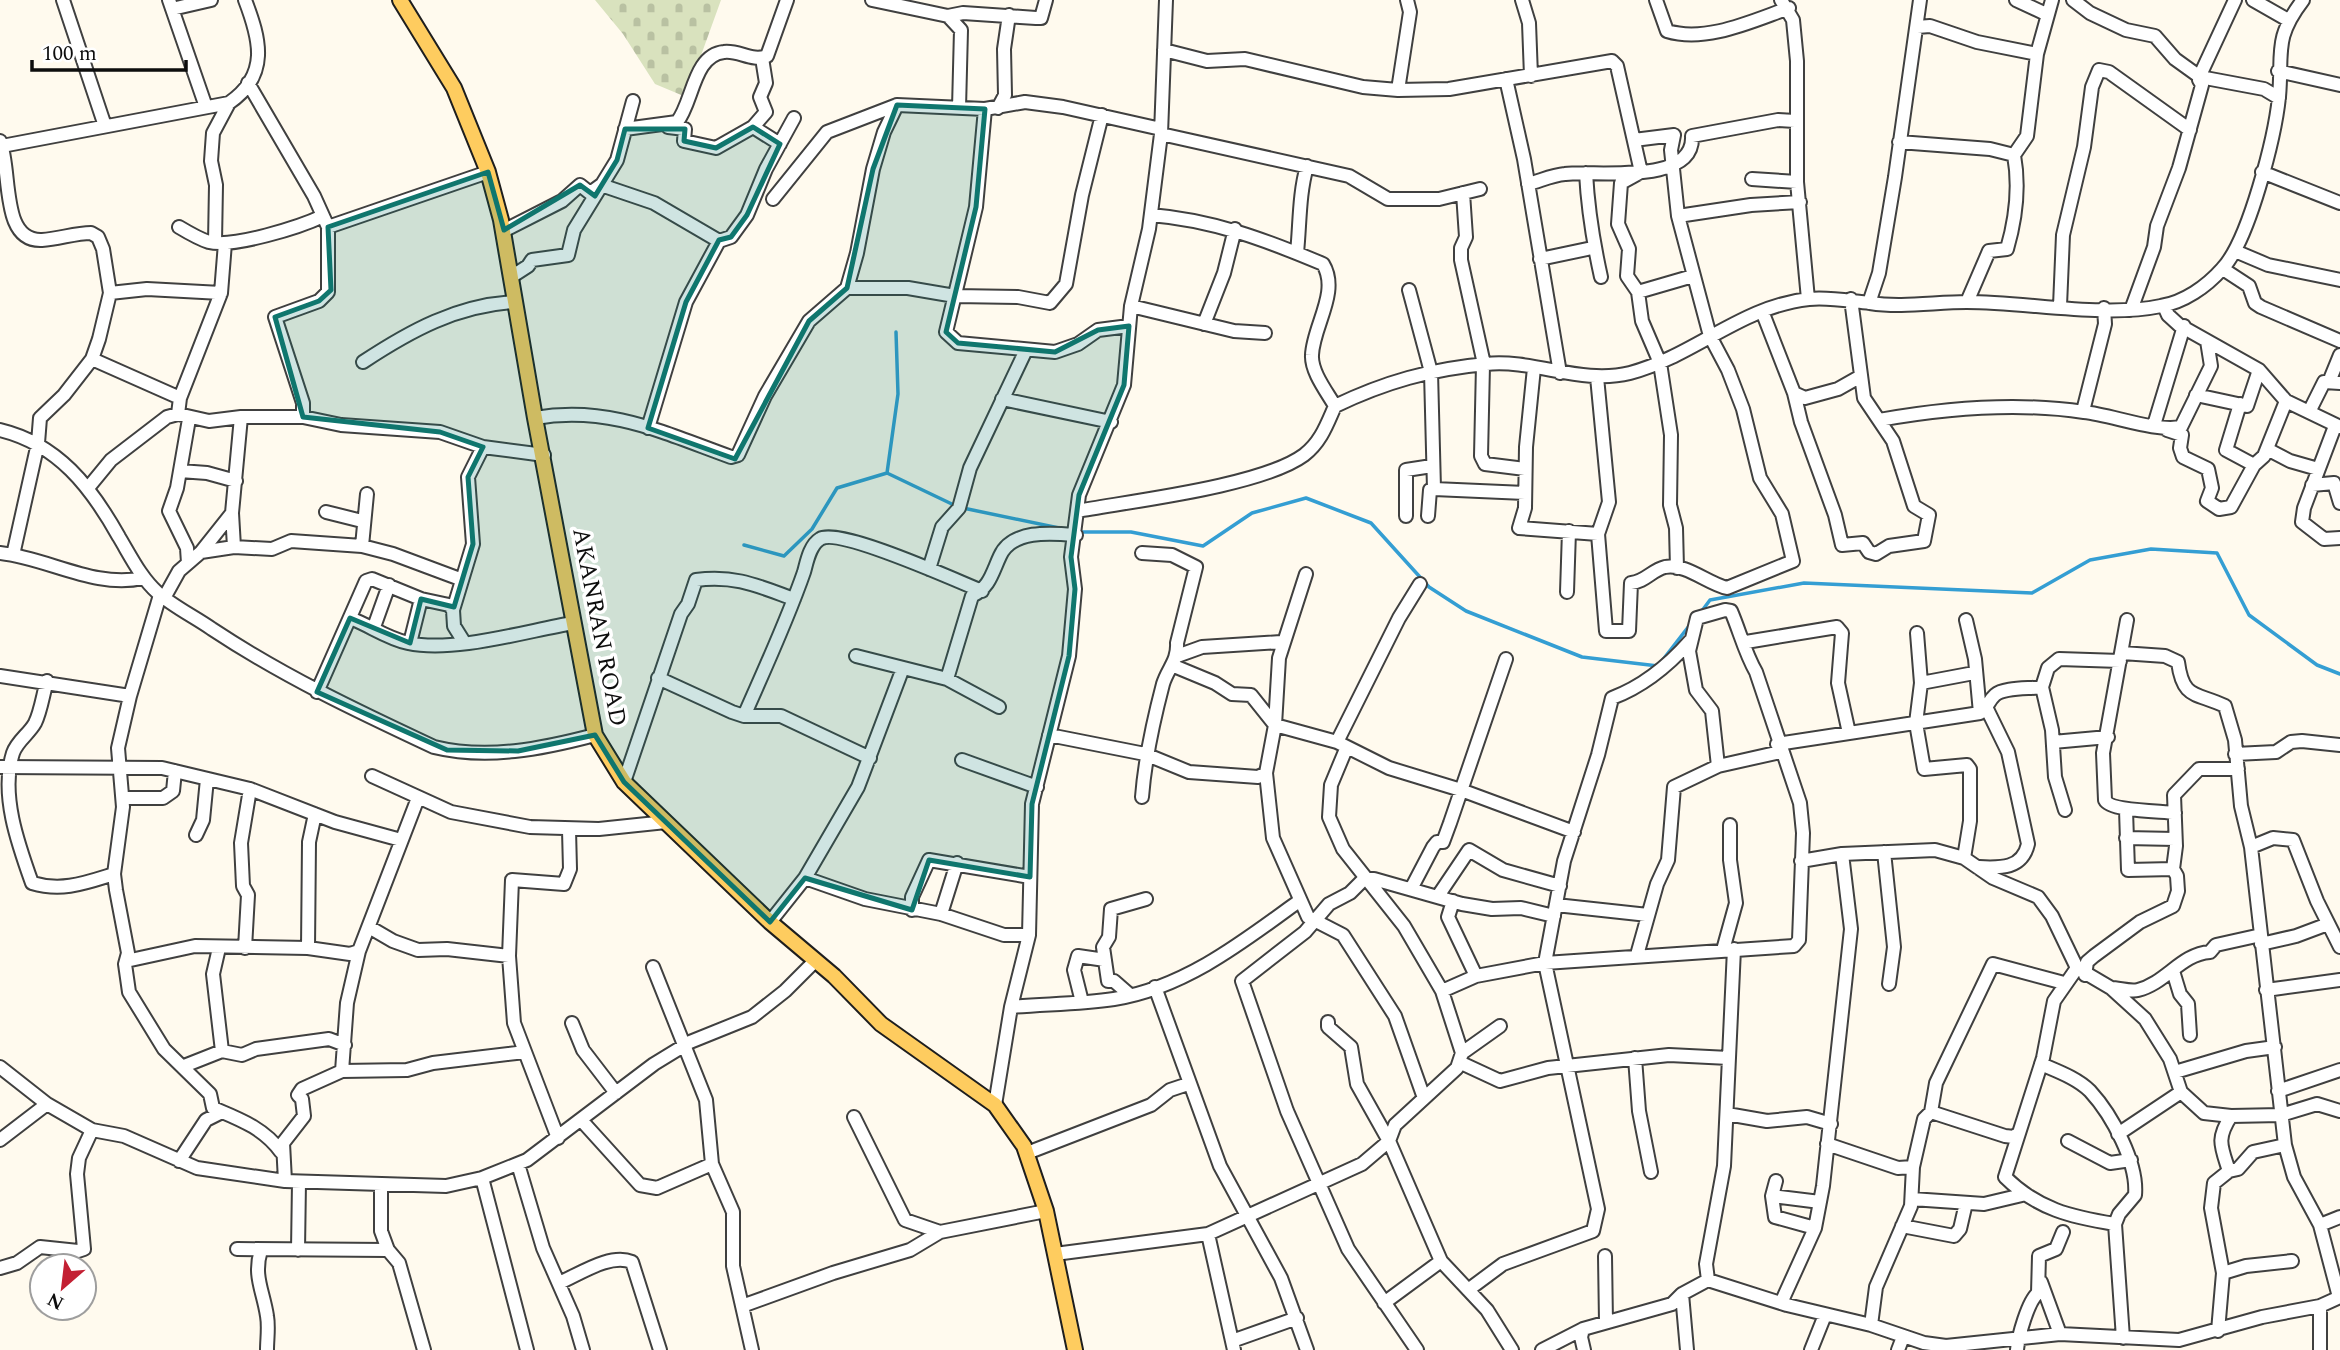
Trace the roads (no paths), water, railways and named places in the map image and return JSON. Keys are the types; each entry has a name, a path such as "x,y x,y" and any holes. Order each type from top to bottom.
{"main road":[{"name":"AKANRAN ROAD","path":"400,0 454,88 488,173 503,231 535,418 595,735 624,782 770,922 814,962 834,976 881,1024 995,1105 1027,1153 1046,1210 1075,1350"}],"street":[{"path":"64,0 105,126"},
{"path":"206,107 171,4 211,0"},
{"path":"188,563 187,548 169,511 180,471 184,416 180,398 221,293 216,185 211,161 213,133 229,103 248,83 258,64 259,34 246,0"},
{"path":"762,58 770,51 787,0"},
{"path":"872,0 934,6 961,30 959,108"},
{"path":"948,16 963,13 1041,18 1046,0"},
{"path":"995,1105 1011,1007 1028,935 1032,804 1069,656 1075,589 1071,556 1077,511 1095,452 1111,422 1124,385 1131,306 1151,215 1161,131 1166,0"},
{"path":"1398,90 1410,12 1407,0"},
{"path":"1522,0 1529,23 1531,76"},
{"path":"1656,0 1667,31 1677,34 1712,32 1785,4 1797,61 1797,182 1808,299"},
{"path":"1869,303 1879,273 1920,0"},
{"path":"2016,0 2046,14"},
{"path":"1967,302 1989,251 2007,249 2016,219 2017,173 2014,155 2027,136 2037,54 2052,0"},
{"path":"2073,0 2090,13 2126,30 2155,36 2175,59 2200,77 2264,89 2278,97"},
{"path":"2131,310 2154,247 2157,226 2190,130 2202,85 2200,77 2235,0"},
{"path":"2253,0 2288,20"},
{"path":"1077,511 1178,494 1282,467 1305,454 1322,436 1335,406 1397,379 1484,365 1534,368 1597,377 1629,373 1660,363 1762,312 1808,299 1851,299 1869,303 1967,302 2131,310 2164,306 2187,298 2223,269 2235,251 2262,172 2278,97 2278,52 2288,20 2303,0"},
{"path":"998,108 1005,95 1004,48 1009,15"},
{"path":"1917,27 1930,26 1977,42 2037,54"},
{"path":"1164,50 1207,61 1245,59 1363,87 1398,90 1449,89 1612,61 1618,66 1640,172"},
{"path":"658,127 677,122 682,116 702,65 712,55 728,51 762,58"},
{"path":"625,129 685,129 684,141 716,148 753,127 766,112 760,97 766,83 762,58"},
{"path":"2060,306 2063,235 2084,146 2092,87 2099,70 2109,72 2190,130"},
{"path":"2278,71 2340,85"},
{"path":"1506,79 1528,184 1560,373"},
{"path":"248,83 325,222 328,292 318,301 275,317 303,403 303,418"},
{"path":"511,276 528,266 532,260 568,255 574,230 617,160 633,101"},
{"path":"773,200 827,132 897,105 985,109 1025,102 1102,115 1349,176 1388,199 1412,202 1480,189"},
{"path":"143,578 125,582 104,580 7,554 38,443 40,418 64,395 92,359 110,293 106,281 107,266 98,237 91,233 41,240 25,237 11,225 2,206 6,167 1,144 229,103"},
{"path":"535,418 561,413 597,414 648,428 731,457 738,455 765,396 809,321 847,288 857,253 873,169 884,132 897,105"},
{"path":"985,109 976,207 946,332 958,343 1055,352 1078,344 1098,330 1129,326"},
{"path":"847,288 908,288 955,296 1018,297 1050,303 1066,284 1082,195 1102,115"},
{"path":"648,428 686,302 719,241 731,237 741,225 794,118"},
{"path":"1528,184 1563,174 1627,175 1674,165 1689,152 1692,136 1778,120 1795,121"},
{"path":"753,127 780,144"},
{"path":"1597,377 1609,502 1598,534 1606,631 1629,631 1631,583 1640,582 1661,568 1677,568 1727,588 1793,561 1782,514 1760,478 1743,409 1728,370 1710,336 1693,276 1678,216 1674,135 1634,140"},
{"path":"1899,142 1990,149 2014,155"},
{"path":"1297,253 1302,203 1300,192 1307,166"},
{"path":"1640,172 1621,183 1618,224 1629,249 1627,276 1638,292 1642,321 1660,363 1671,435 1670,505 1676,528 1677,568"},
{"path":"2262,172 2340,203"},
{"path":"179,227 220,243 325,222 488,173"},
{"path":"1586,173 1590,224 1594,236 1592,248 1601,277"},
{"path":"1752,179 1797,182"},
{"path":"503,231 562,201 580,185 590,193 601,185"},
{"path":"601,185 654,203 719,241"},
{"path":"1463,193 1466,237 1461,248 1461,260 1484,365 1481,456 1485,464 1525,469"},
{"path":"1678,216 1751,205 1800,202"},
{"path":"1151,215 1189,218 1235,229 1323,264 1328,272 1321,321 1312,355 1314,367 1335,406"},
{"path":"1204,324 1224,273 1235,229"},
{"path":"1540,259 1592,248"},
{"path":"2235,251 2268,265 2340,281"},
{"path":"2223,269 2249,286 2255,303 2261,307 2340,341"},
{"path":"1638,292 1693,276"},
{"path":"110,293 147,289 221,293"},
{"path":"1409,290 1431,372 1432,490 1428,516"},
{"path":"1762,312 1794,393 1801,422 1835,515 1842,545 1863,543 1869,552 1876,554 1889,546 1924,541 1929,515 1914,506 1893,441 1864,398 1851,299"},
{"path":"363,362 426,323 489,303 515,302"},
{"path":"1131,306 1234,331 1265,333"},
{"path":"2164,306 2168,316 2259,370 2286,401 2337,427 2304,508 2303,525 2324,539 2340,538"},
{"path":"2083,411 2105,324 2104,309"},
{"path":"2154,425 2184,326"},
{"path":"1879,420 1961,408 2083,411 2154,425 2181,427 2211,366 2207,341"},
{"path":"929,569 942,527 959,508 970,468 1026,350"},
{"path":"2337,382 2331,377 2340,355"},
{"path":"92,359 180,398"},
{"path":"1534,368 1525,469 1525,508 1519,528 1598,534"},
{"path":"2196,395 2246,406 2259,370"},
{"path":"1794,393 1805,398 1838,389 1861,376"},
{"path":"2309,412 2324,382 2337,382"},
{"path":"1002,400 1111,422"},
{"path":"2154,425 2182,435 2179,448 2183,457 2208,469 2212,488 2207,501 2219,509 2231,507 2254,465 2267,449 2286,401"},
{"path":"2240,404 2226,450 2254,465"},
{"path":"88,488 111,460 167,417 184,416 209,421 241,417 303,418 341,425 440,432 483,447 544,455"},
{"path":"234,547 232,513 241,417"},
{"path":"0,430 38,443 59,457 88,488 143,578 162,596 253,656 317,692 433,747 447,750 474,753 518,751 595,735"},
{"path":"464,642 454,626 453,610 460,579 473,544 468,477 483,447"},
{"path":"2267,449 2290,461 2318,469"},
{"path":"1406,516 1406,470 1432,466"},
{"path":"180,471 207,473 236,481"},
{"path":"2312,485 2334,483 2340,503"},
{"path":"1406,489 1525,493"},
{"path":"362,546 362,521 367,494"},
{"path":"326,512 362,521"},
{"path":"232,513 201,552 179,571 162,596 130,696 118,747 123,797 114,874 128,953 126,961 129,992 138,1010 164,1049 210,1094 213,1108 233,1113 272,1140 281,1152 285,1181"},
{"path":"1567,592 1569,531"},
{"path":"947,679 972,596 982,591 995,574 1000,554 1017,541 1043,532 1076,532"},
{"path":"744,716 794,599 813,546 821,537 832,536 860,543 982,591"},
{"path":"201,552 234,547 272,549 291,541 362,546 393,554 460,579"},
{"path":"1142,553 1172,555 1196,567 1177,643 1176,661 1165,679 1145,754 1142,797"},
{"path":"1306,574 1281,642 1275,725 1266,773 1273,838 1308,918 1343,935 1395,1016 1424,1098"},
{"path":"624,782 696,580 722,576 746,580 794,599"},
{"path":"317,692 366,581 372,579 421,599 440,601 453,610"},
{"path":"1420,584 1399,618 1342,745 1331,785 1329,817 1343,849 1364,879 1404,926 1442,991 1460,1058 1500,1081 1569,1065 1634,1058 1669,1055 1729,1058"},
{"path":"374,626 389,585"},
{"path":"410,643 421,599"},
{"path":"1442,991 1476,976 1545,963 1794,946 1800,940 1803,833 1800,803 1745,642 1731,611 1725,610 1697,618 1689,651 1696,690 1712,711 1718,766"},
{"path":"349,618 374,626 384,636 410,643 445,647 573,623"},
{"path":"1966,620 1975,659 1974,673 1984,711 2008,752 2028,845 2026,855 2017,863 2000,868 1977,867"},
{"path":"2127,620 2108,737 2103,752 2105,800 2106,804 2126,810 2138,807 2175,813"},
{"path":"1745,642 1837,627 1842,633 1838,683 1849,733"},
{"path":"1917,633 1921,683 1916,723 1924,769 1967,765 1970,769 1970,821 1964,858"},
{"path":"1468,1290 1503,1264 1593,1231 1597,1222 1598,1209 1545,963 1560,886 1612,698 1632,691 1670,665 1690,641"},
{"path":"1176,661 1202,647 1281,642"},
{"path":"856,656 947,679 999,707"},
{"path":"1542,1350 1583,1329 1672,1304 1682,1294 1708,1280 1781,1303 1871,1325 1924,1343 1946,1346 2017,1343 2060,1335 2127,1343 2179,1340 2262,1317 2320,1306 2340,1297 2320,1225 2294,1177 2285,1145 2251,847 2241,806 2235,740 2225,706 2189,694 2184,687 2178,662 2165,656 2059,659 2048,668 2042,687 2053,742 2055,777 2065,810"},
{"path":"1411,889 1433,847 1437,842 1443,842 1506,659"},
{"path":"1176,661 1232,694 1251,695 1275,725 1342,745 1389,768 1461,790 1574,832"},
{"path":"770,922 805,878 858,787 903,668"},
{"path":"1921,683 1974,673"},
{"path":"0,677 47,681 130,696"},
{"path":"659,678 744,716 781,716 870,758"},
{"path":"47,681 36,720 13,750 4,767 18,845 32,883 50,889 67,888 114,874"},
{"path":"1637,955 1647,915 1668,860 1674,787 1718,766 1779,748 1849,733 1984,711 1999,692 2042,687"},
{"path":"1049,735 1145,754 1189,772 1204,775 1258,777 1266,773"},
{"path":"2053,742 2108,737"},
{"path":"2235,754 2276,752 2291,742 2302,741 2340,745"},
{"path":"962,760 1037,787"},
{"path":"4,767 175,771 250,789 315,814 401,840"},
{"path":"2115,1224 2071,1217 2022,1195 2004,1177 2041,1065 2054,1001 2064,984 2094,956 2140,922 2173,906 2178,891 2177,876 2173,869 2174,795 2199,769 2238,769"},
{"path":"123,797 163,798 173,791 175,771"},
{"path":"372,776 451,812 530,827 569,830 666,822"},
{"path":"196,835 203,820 207,779"},
{"path":"245,948 248,895 243,886 241,843 250,789"},
{"path":"342,1071 347,1003 359,951 418,798"},
{"path":"2126,810 2128,870 2173,869"},
{"path":"308,948 309,842 315,814"},
{"path":"1708,1280 1706,1264 1724,1166 1727,1114 1728,949 1736,903 1730,860 1730,825"},
{"path":"558,1138 514,1023 509,956 512,880 564,884 570,869 569,830"},
{"path":"2126,838 2175,839"},
{"path":"2251,847 2273,838 2293,840 2340,947"},
{"path":"1438,896 1469,850 1503,870 1560,886"},
{"path":"1801,861 1842,854 1935,850 1964,858 1993,878 2038,897 2052,916 2081,971 2111,988 2145,1019 2175,1072 2181,1092 2204,1112 2231,1116 2281,1115 2317,1104 2340,1111"},
{"path":"1884,852 1894,947 1889,984"},
{"path":"1781,1303 1815,1228 1831,1124 1851,929 1842,854"},
{"path":"912,909 912,897 929,860 1030,877"},
{"path":"941,914 957,863"},
{"path":"805,878 865,899 941,914 996,932 1028,935"},
{"path":"1364,879 1492,909 1521,908 1647,915"},
{"path":"1364,879 1350,893 1329,904 1314,921 1242,981 1258,1033 1317,1182 1348,1250 1417,1350"},
{"path":"1130,995 1114,981 1108,981 1103,947 1109,937 1111,909 1146,899"},
{"path":"1011,1007 1082,1002 1130,995 1155,987 1203,967 1299,901"},
{"path":"1453,901 1448,916 1476,976"},
{"path":"2111,988 2137,990 2161,980 2192,955 2210,952 2216,945 2296,936 2328,924"},
{"path":"369,927 393,941 418,950 447,949 509,956"},
{"path":"126,961 195,946 308,948 350,954 359,951"},
{"path":"219,948 213,974 222,1051"},
{"path":"1082,1002 1074,970 1078,956 1105,960"},
{"path":"0,1067 47,1104 92,1130 124,1136 197,1168 285,1181 446,1186 482,1178 518,1164 684,1046 752,1017 785,992 814,962"},
{"path":"1871,1325 1876,1287 1912,1199 1913,1167 1924,1119 1931,1112 1936,1083 1993,964 2064,984"},
{"path":"653,967 706,1100 712,1164 733,1212 731,1251 752,1350"},
{"path":"2173,971 2180,994 2188,1004 2190,1035"},
{"path":"2266,990 2340,980"},
{"path":"1155,987 1220,1166 1281,1278 1307,1350"},
{"path":"1328,1022 1328,1027 1351,1047 1357,1084 1389,1142 1441,1261 1487,1310 1512,1350"},
{"path":"572,1023 583,1050 616,1093"},
{"path":"1055,1254 1208,1234 1317,1182 1362,1164 1389,1142 1395,1125 1447,1078 1460,1058 1500,1026"},
{"path":"184,1066 222,1051 242,1055 256,1049 329,1039 345,1045"},
{"path":"2175,1072 2246,1051 2275,1047"},
{"path":"281,1152 292,1127 301,1122 304,1115 302,1099 298,1095 302,1089 342,1071 394,1072 433,1063 525,1052"},
{"path":"1634,1058 1639,1111 1651,1172"},
{"path":"2041,1065 2067,1076 2089,1090 2118,1134 2131,1160 2135,1195 2119,1214 2115,1224 2127,1343"},
{"path":"2278,1091 2340,1070"},
{"path":"1027,1153 1151,1105 1170,1090 1188,1084"},
{"path":"2118,1134 2181,1092"},
{"path":"0,1140 47,1104"},
{"path":"179,1161 206,1120 222,1112"},
{"path":"1931,1112 2005,1136 2014,1138 2019,1133"},
{"path":"1727,1114 1767,1121 1807,1117 1831,1124"},
{"path":"2229,1171 2220,1132 2231,1116"},
{"path":"854,1117 905,1220 940,1232"},
{"path":"582,1121 640,1185 657,1188 712,1164"},
{"path":"0,1268 17,1263 40,1247 78,1251 84,1249 77,1174 79,1158 92,1130"},
{"path":"2068,1141 2110,1163 2131,1160"},
{"path":"1827,1144 1898,1168 1913,1167"},
{"path":"2218,1331 2223,1273 2211,1208 2214,1183 2229,1171 2238,1169 2253,1152 2285,1145"},
{"path":"518,1164 543,1248 559,1283 583,1350"},
{"path":"482,1178 527,1350"},
{"path":"1776,1181 1772,1196 1778,1220 1815,1228"},
{"path":"298,1250 299,1182"},
{"path":"381,1185 381,1231 388,1250 399,1263 424,1350"},
{"path":"1912,1199 1984,1204 2022,1195"},
{"path":"1772,1196 1820,1202"},
{"path":"1902,1226 1954,1236 1960,1229 1966,1203"},
{"path":"742,1306 833,1273 910,1250 940,1232 1046,1210"},
{"path":"2320,1225 2340,1217"},
{"path":"2017,1343 2031,1298 2038,1293 2039,1256 2056,1250 2063,1232"},
{"path":"1208,1234 1233,1345 1297,1318"},
{"path":"237,1250 388,1250"},
{"path":"261,1250 256,1274 267,1316 267,1350"},
{"path":"1605,1256 1606,1322"},
{"path":"559,1283 612,1260 624,1258 632,1262 660,1350"},
{"path":"1384,1303 1441,1261"},
{"path":"2223,1273 2246,1266 2292,1261"},
{"path":"2039,1279 2060,1335"},
{"path":"1682,1294 1688,1350"},
{"path":"2320,1306 2320,1350"},
{"path":"1811,1350 1825,1315"},
{"path":"1583,1329 1581,1337 1584,1350"},
{"path":"1898,1350 1903,1336"}],"waterway":[{"path":"887,473 898,394 896,332"},
{"path":"744,545 784,556 812,529 837,488 887,473 956,506"},
{"path":"1077,532 1131,532 1203,546 1252,513 1306,498 1371,523 1429,587 1466,611 1582,657 1658,666 1689,626"},
{"path":"963,508 1059,528"},
{"path":"1701,612 1710,600 1804,583 2032,593 2090,560 2151,549 2217,553 2249,615 2317,665 2340,674"}]}
